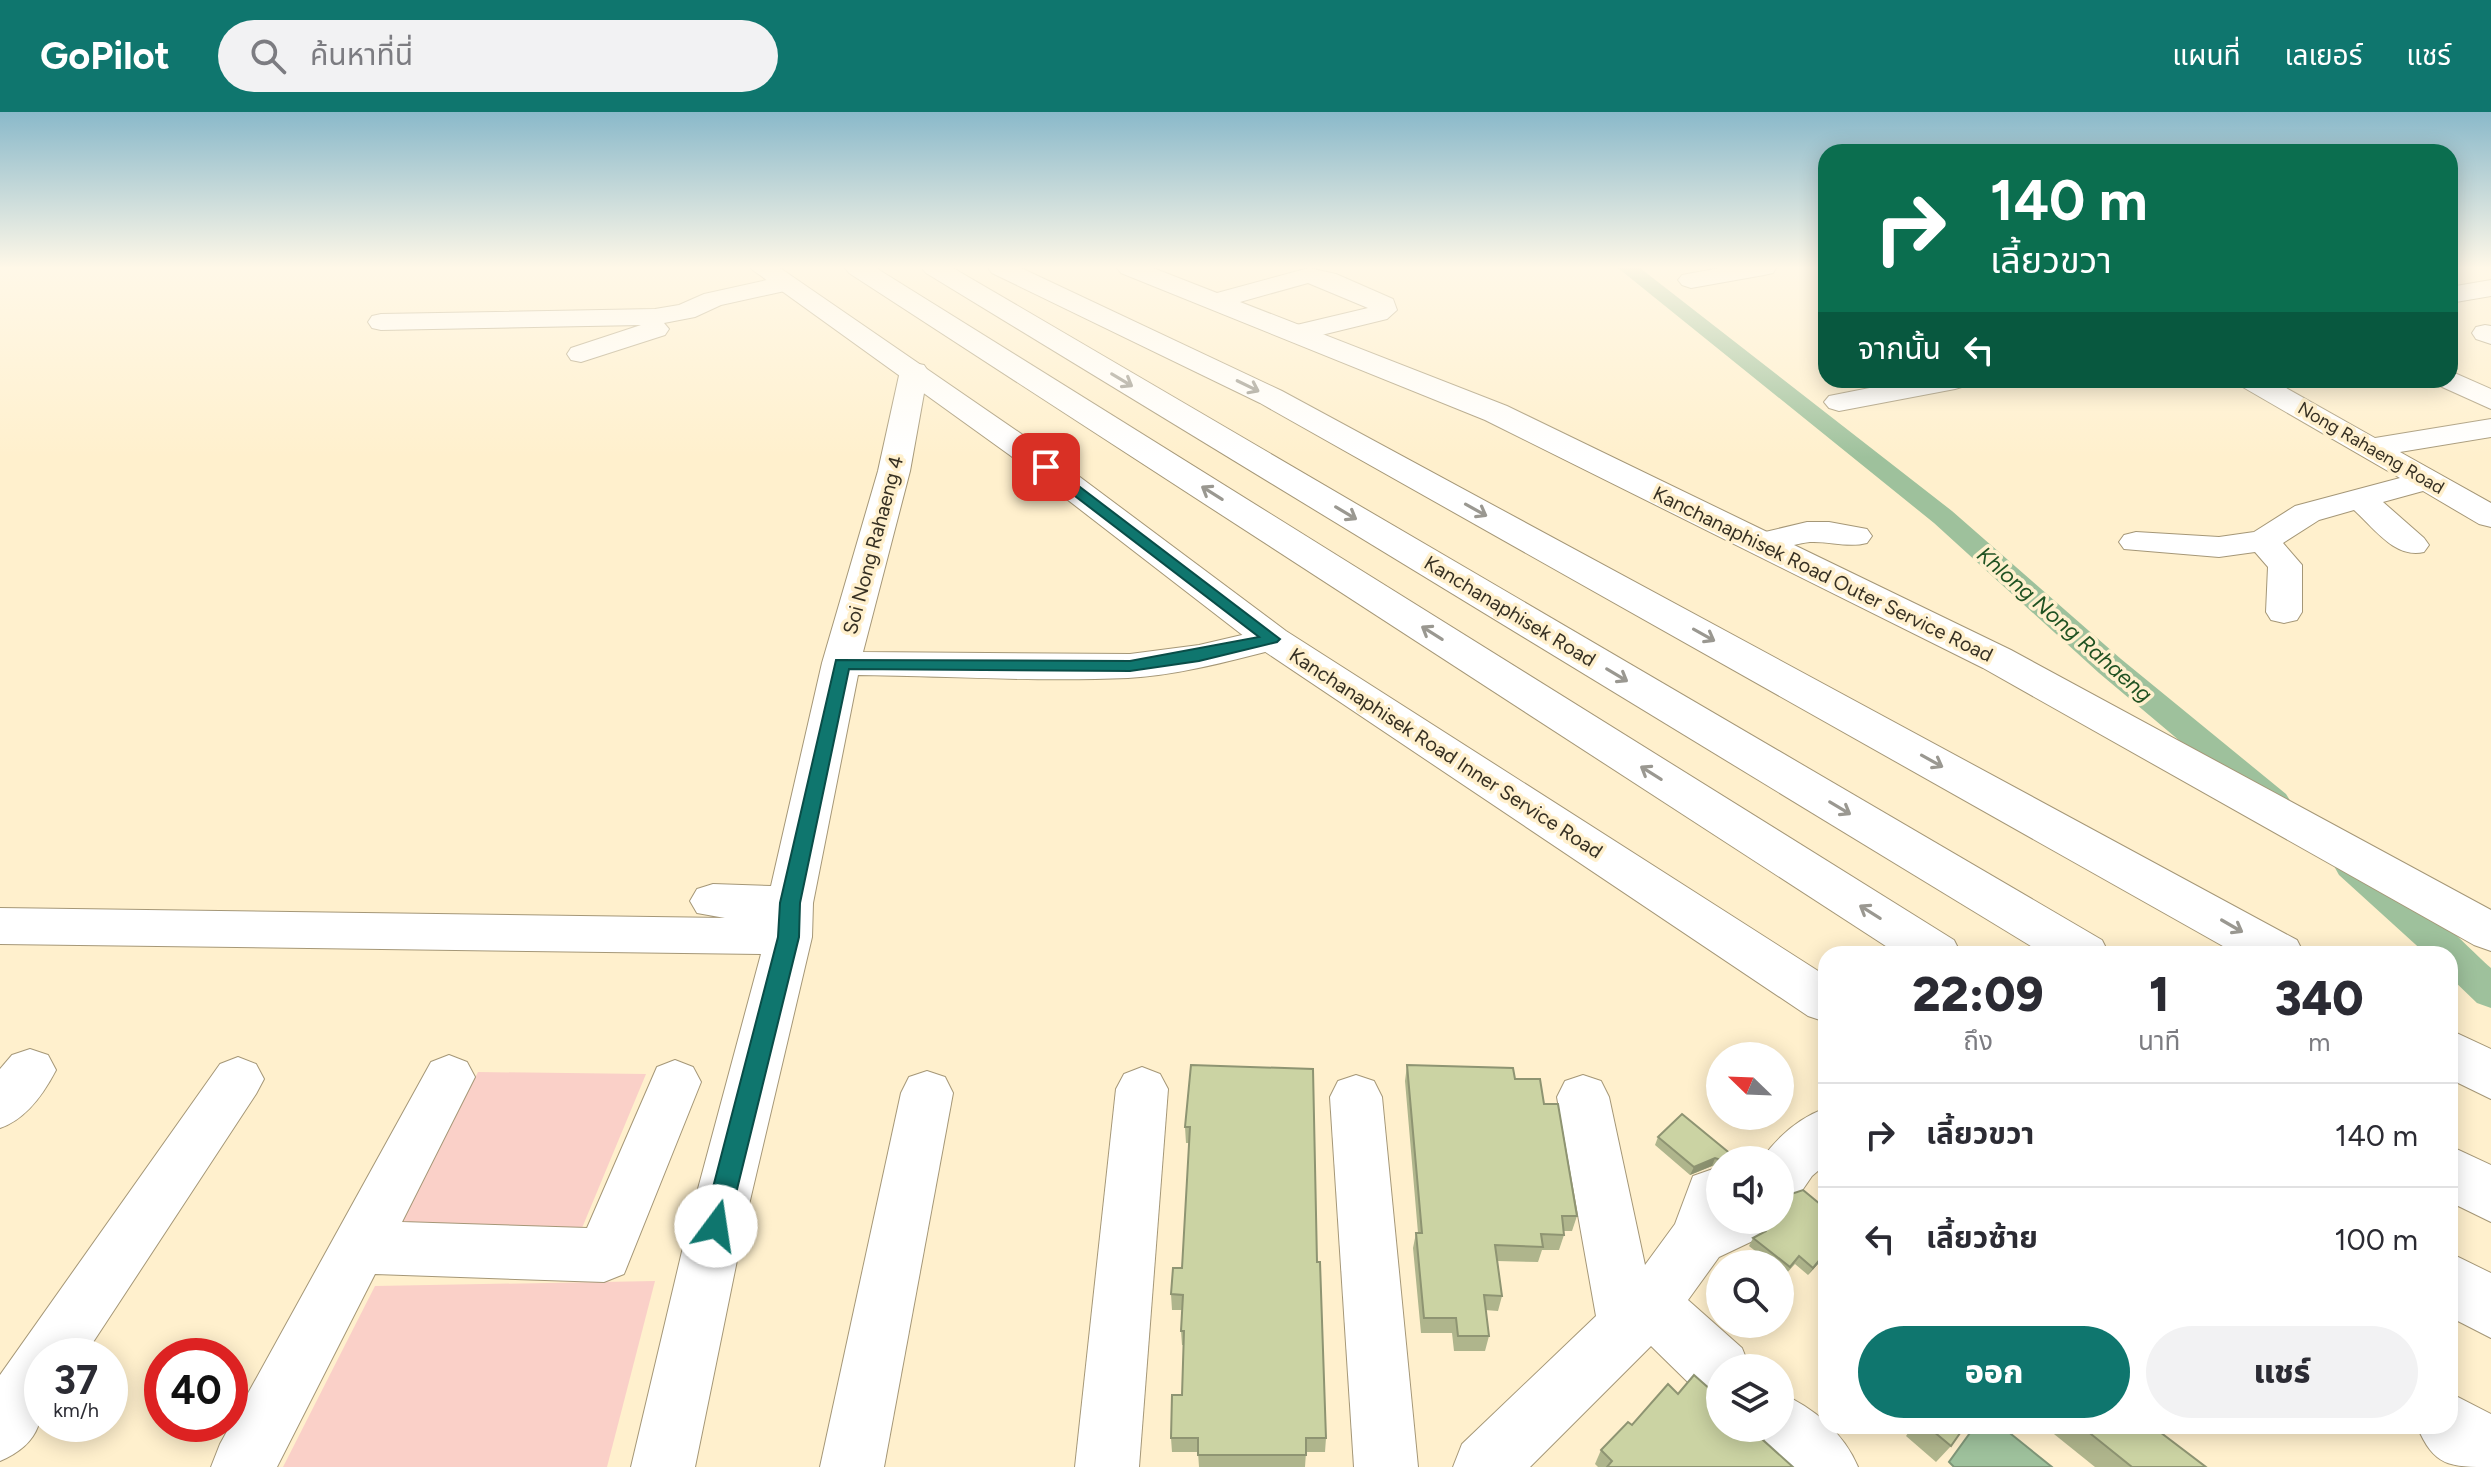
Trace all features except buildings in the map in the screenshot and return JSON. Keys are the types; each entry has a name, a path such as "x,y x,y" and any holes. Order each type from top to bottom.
{"main road":[{"name":"Kanchanaphisek Road Inner Service Road","path":"855,331 914,371 1272,639 1818,997"},
{"path":"955,331 1923,946"},
{"name":"Kanchanaphisek Road","path":"1041,331 2071,946"},
{"path":"1133,331 1271,397 2265,946"},
{"name":"Kanchanaphisek Road Outer Service Road","path":"1292,331 1496,413 1997,659 2491,932"},
{"path":"2458,1057 2491,1076"},
{"path":"2458,1176 2491,1196"},
{"path":"2458,1287 2491,1308"}],"street":[{"path":"581,354 649,331"},
{"path":"1297,333 1304,331"},
{"name":"Soi Nong Rahaeng 4","path":"663,1467 716,1226 789,920 841,663 894,471 914,371"},
{"path":"2458,384 2491,400"},
{"path":"1839,402 1913,388"},
{"name":"Nong Rahaeng Road","path":"2265,388 2491,517"},
{"path":"2372,448 2491,428"},
{"path":"2136,542 2219,547 2263,541 2307,513 2428,480"},
{"path":"2360,499 2412,545"},
{"path":"1760,543 1803,531 1825,529 1855,536"},
{"path":"2263,541 2285,565 2284,612"},
{"path":"841,663 1130,666 1199,656 1272,639"},
{"path":"713,901 789,920"},
{"path":"0,926 789,920"},
{"path":"243,1467 449,1077"},
{"path":"61,1338 238,1079"},
{"path":"359,1247 604,1255 675,1082"},
{"path":"1107,1467 1142,1089"},
{"path":"852,1467 927,1093"},
{"path":"1356,1097 1386,1467"},
{"path":"1583,1097 1639,1316 1706,1361"},
{"path":"1485,1467 1639,1316 1706,1231"},
{"path":"0,1429 24,1394"},
{"path":"1794,1438 1826,1467"}],"shaded area":[{"path":"478,1072 646,1074 582,1228 399,1224"},
{"path":"655,1281 607,1467 283,1467 375,1286"},
{"path":"1969,1434 2011,1434 2052,1467 1954,1467 1949,1462"}],"waterway":[{"name":"Khlong Nong Rahaeng","path":"1708,331 1943,517 2110,666 2274,802"},
{"name":"Khlong Nong Rahaeng","path":"2352,866 2442,946"},
{"name":"Khlong Nong Rahaeng","path":"2458,961 2491,992"}],"route":[{"path":"716,1226 789,937 790,903 841,663 1130,666 1199,656 1272,639 1046,467"}]}
